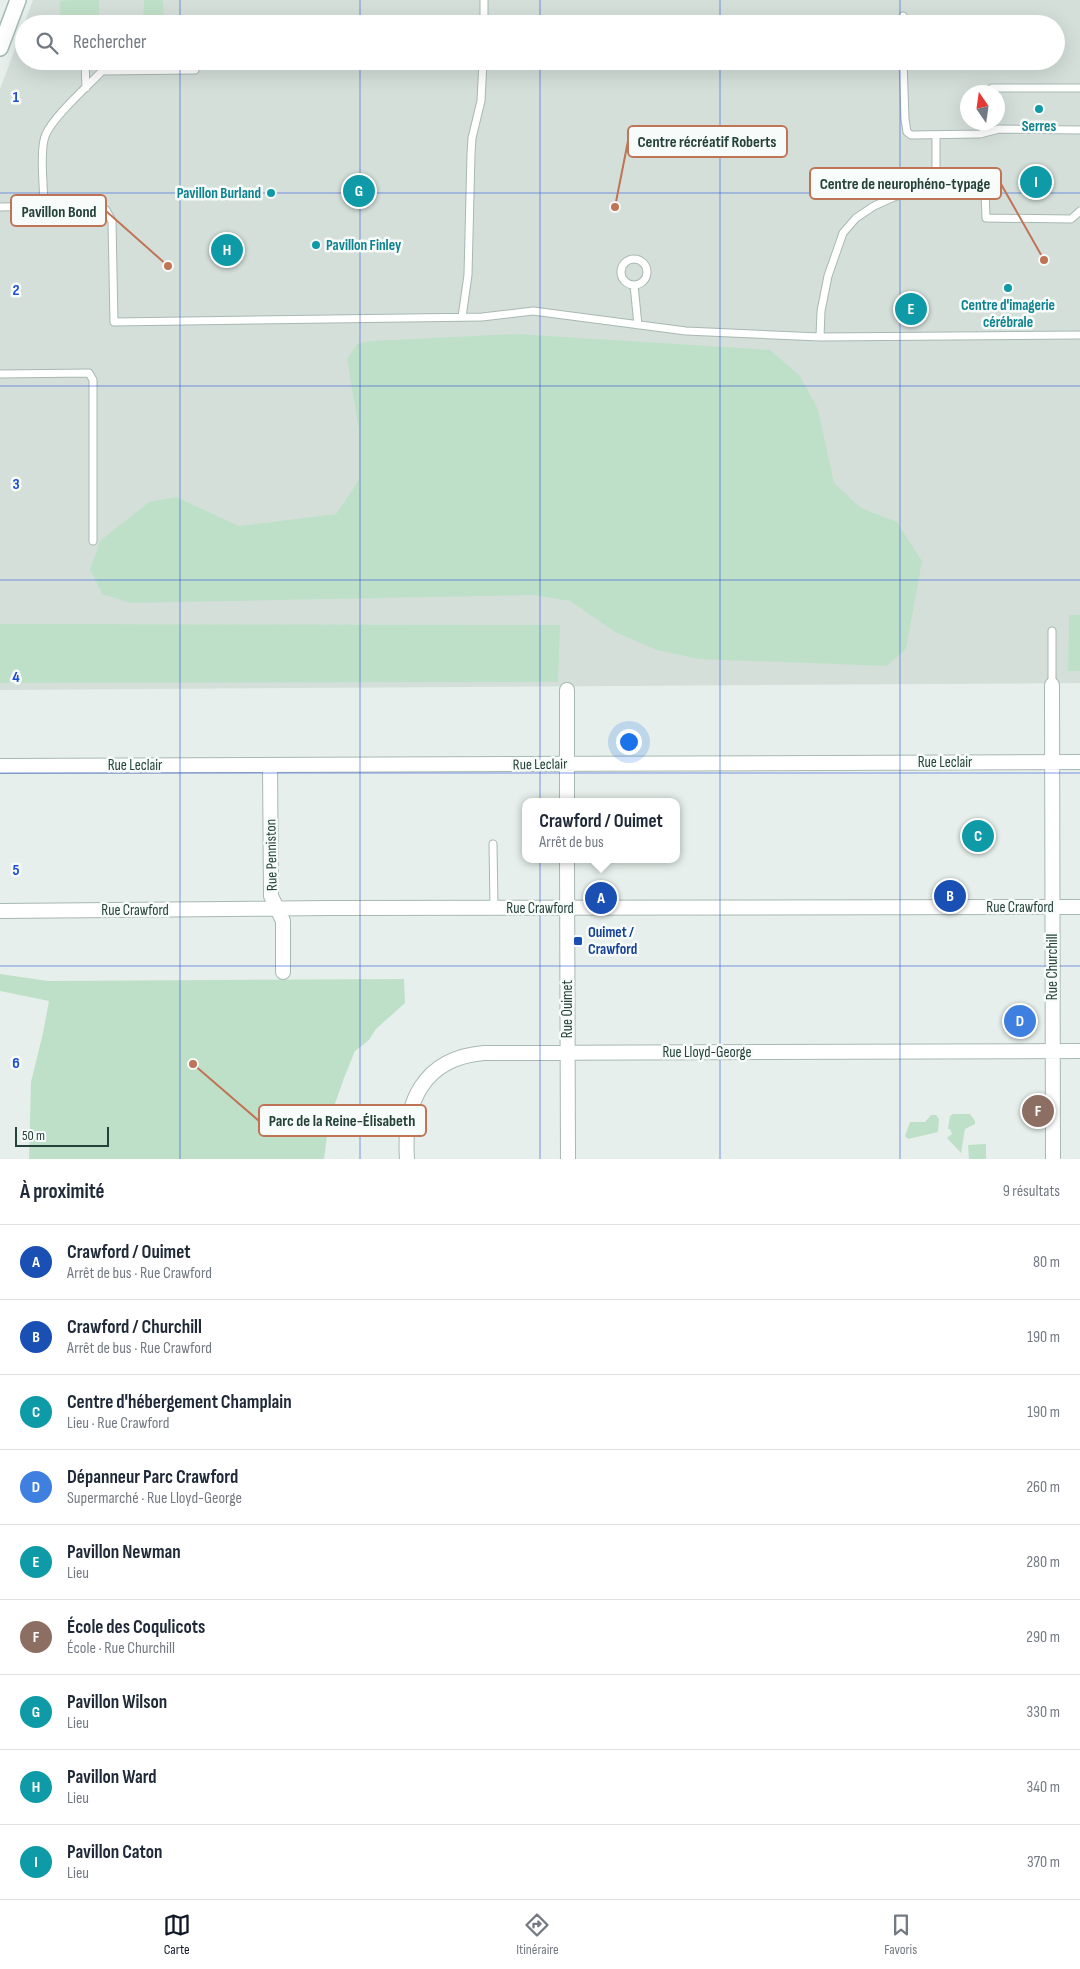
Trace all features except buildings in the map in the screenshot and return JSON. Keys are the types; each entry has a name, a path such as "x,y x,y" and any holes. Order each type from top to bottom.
{"main road":[{"path":"0,48 18,0"}],"street":[{"name":"Rue Churchill","path":"1052,685 1053,1159"},
{"path":"566,690 567,798"},
{"name":"Rue Leclair","path":"0,766 1080,762"},
{"name":"Rue Penniston","path":"270,765 271,896 283,922 283,972"},
{"name":"Rue Ouimet","path":"567,863 568,1159"},
{"name":"Rue Crawford","path":"0,911 1080,906"},
{"name":"Rue Lloyd-George","path":"407,1159 407,1126 412,1104 426,1080 444,1064 458,1057 475,1054 1080,1051"}],"lane":[{"path":"484,0 484,15"},
{"path":"85,70 86,88"},
{"path":"44,206 43,146 45,135 52,123 102,71 195,70"},
{"path":"462,317 468,275 472,138 481,101 483,70"},
{"path":"903,70 904,119 907,132 911,135 980,134 999,129 1080,130"},
{"path":"1005,88 1080,88"},
{"path":"936,136 936,179"},
{"path":"936,179 950,189 985,190 986,218 1071,219 1080,211"},
{"path":"820,337 821,311 828,276 842,234 856,218 874,206 894,197 920,189 936,179"},
{"path":"0,208 94,205 100,206 110,214 112,221 114,322 482,317 533,311 686,331 820,337 1080,336"},
{"path":"634,285 638,325"},
{"path":"0,374 89,373 93,380 93,540"},
{"path":"1052,631 1052,685"},
{"path":"493,844 494,908"}],"shaded area":[{"path":"33,0 1080,0 1080,683 0,690 0,89 15,49 15,70 1065,70 1065,15 27,15"}],"green space":[{"path":"99,0 99,15 60,15 60,1"},
{"path":"144,0 163,0 164,15 143,15"},
{"path":"517,334 770,350 800,376 818,409 834,483 861,508 897,522 922,561 906,649 887,666 699,659 657,650 615,632 570,601 534,595 131,603 102,594 90,569 100,541 149,502 176,497 239,526 336,514 359,480 359,430 347,359 357,344 371,341"},
{"path":"1069,615 1080,615 1080,671 1068,671"},
{"path":"0,624 560,625 558,682 0,683"},
{"path":"0,974 48,981 404,979 405,1003 376,1029 369,1040 355,1051 329,1121 324,1159 29,1159 31,1082 49,1001 0,991"},
{"path":"953,1114 970,1114 975,1124 965,1129 961,1153 947,1138 952,1134 950,1129 948,1129 950,1116"},
{"path":"931,1115 936,1115 939,1119 938,1132 908,1139 905,1136 910,1122 925,1122"},
{"path":"986,1144 986,1159 969,1159 968,1145"}],"place":[{"name":"Serres","path":"1039,109"},
{"name":"Pavillon Caton","path":"1036,182"},
{"name":"Pavillon Wilson","path":"359,191"},
{"name":"Pavillon Burland","path":"271,193"},
{"name":"Centre récréatif Roberts","path":"615,207"},
{"name":"Pavillon Finley","path":"316,245"},
{"name":"Pavillon Ward","path":"227,250"},
{"name":"Centre de neurophéno-typage","path":"1044,260"},
{"name":"Pavillon Bond","path":"168,266"},
{"name":"Centre d'imagerie cérébrale","path":"1008,288"},
{"name":"Pavillon Newman","path":"911,309"},
{"name":"Centre d'hébergement Champlain","path":"978,836"},
{"name":"Crawford / Churchill","path":"950,896"},
{"name":"Crawford / Ouimet","path":"601,898"},
{"name":"Ouimet / Crawford","path":"578,941"},
{"name":"Dépanneur Parc Crawford","path":"1020,1021"},
{"name":"Parc de la Reine-Élisabeth","path":"193,1064"},
{"name":"École des Coqulicots","path":"1038,1111"}]}
